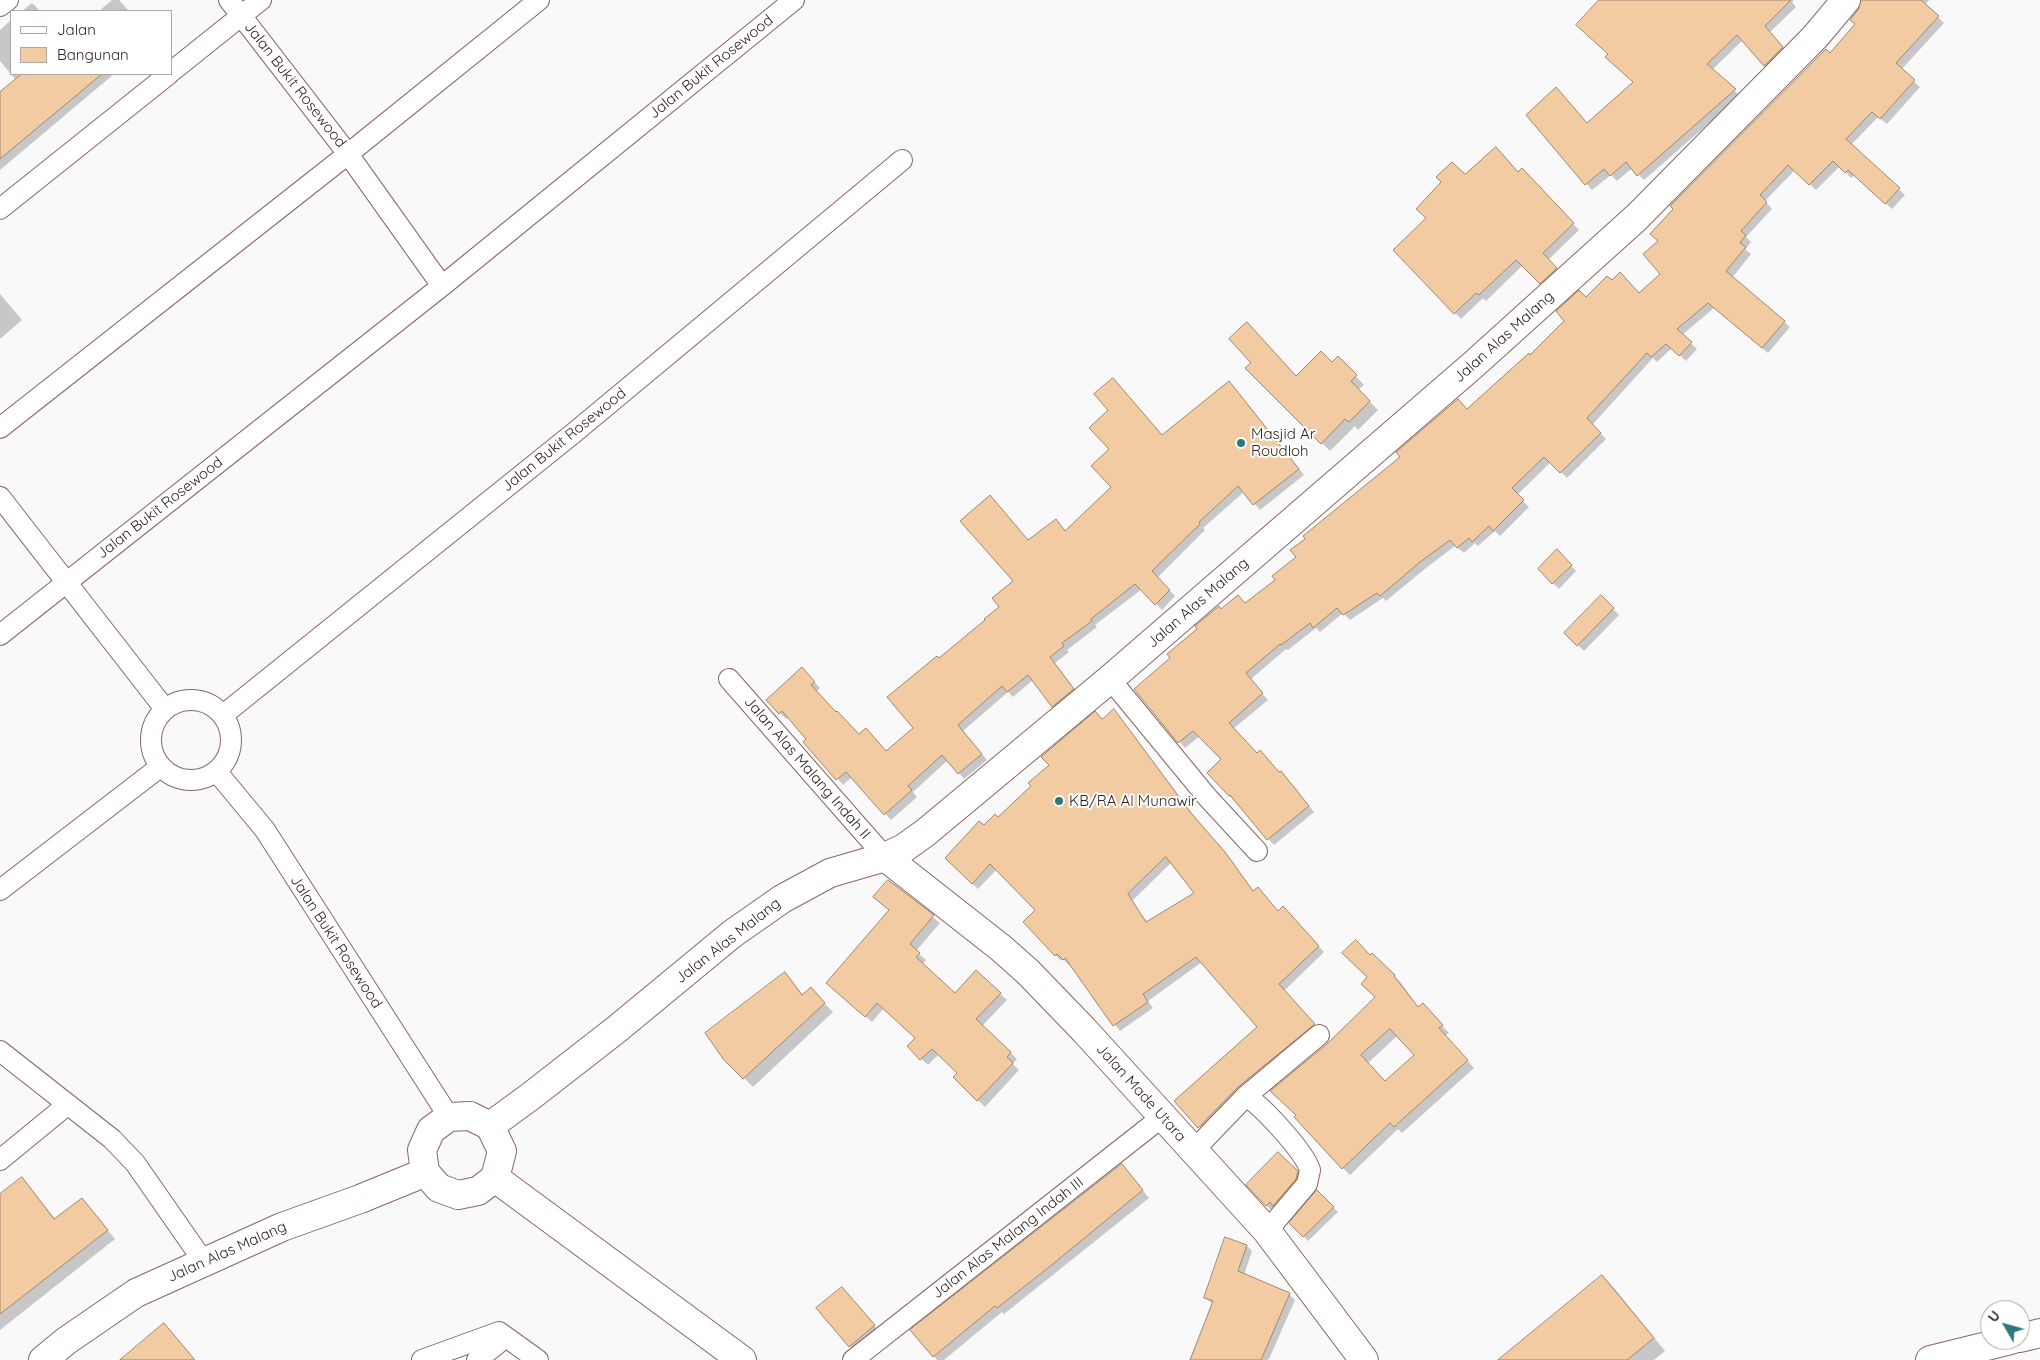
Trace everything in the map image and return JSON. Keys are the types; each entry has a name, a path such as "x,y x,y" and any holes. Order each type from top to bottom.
{"main road":[{"name":"Jalan Alas Malang","path":"490,1126 617,1029 732,934 782,898 830,873 885,857 904,848 925,833 1110,679 1473,366 1637,217 1808,44 1846,0"},
{"name":"Jalan Made Utara","path":"885,857 1001,948 1028,972 1084,1030 1267,1231 1364,1360"},
{"path":"470,1116 490,1126 502,1151 495,1178 478,1191 458,1195 439,1188 426,1172 422,1150 431,1130 448,1117 470,1116"},
{"name":"Jalan Alas Malang","path":"44,1360 66,1341 136,1293 282,1227 360,1199 426,1172"},
{"path":"495,1178 742,1360"},
{"path":"1930,1360 1980,1348"}],"street":[{"path":"0,6 8,0"},
{"name":"Jalan Bukit Rosewood","path":"229,0 348,154 442,286"},
{"name":"Jalan Bukit Rosewood","path":"172,71 261,0"},
{"name":"Jalan Bukit Rosewood","path":"0,428 348,154 539,0"},
{"name":"Jalan Bukit Rosewood","path":"0,635 442,286 794,0"},
{"name":"Jalan Bukit Rosewood","path":"0,209 168,75"},
{"name":"Jalan Bukit Rosewood","path":"223,715 568,438 902,160"},
{"path":"0,497 165,709"},
{"name":"Jalan Alas Malang Indah II","path":"729,679 885,857"},
{"path":"1110,679 1208,798 1257,851"},
{"path":"189,699 202,701 214,706 223,715 231,729 232,745 226,760 217,772 203,779 188,781 173,777 160,767 152,753 150,737 155,722 165,709 176,702 189,699"},
{"path":"0,890 160,767"},
{"name":"Jalan Bukit Rosewood","path":"217,772 265,830 448,1117"},
{"path":"1194,1150 1246,1096 1319,1035"},
{"path":"0,1050 112,1139 135,1163 204,1262"},
{"path":"1246,1096 1264,1110 1298,1150 1310,1170 1307,1184 1267,1231"},
{"path":"0,1160 67,1105"},
{"name":"Jalan Alas Malang Indah III","path":"853,1360 1162,1117"},
{"path":"422,1360 499,1332 538,1360"},
{"path":"477,1360 506,1337"}],"building":[{"path":"1599,0 1791,0 1765,26 1783,47 1764,66 1737,35 1707,64 1736,89 1637,176 1626,162 1610,176 1604,169 1585,185 1526,115 1556,87 1587,123 1633,82 1605,57 1608,54 1576,25"},
{"path":"1861,0 1921,0 1939,16 1896,63 1915,80 1880,119 1872,112 1846,139 1900,188 1885,204 1848,170 1845,173 1833,161 1809,185 1788,165 1760,195 1767,202 1741,231 1746,235 1740,243 1746,247 1726,271 1785,321 1762,348 1708,303 1677,329 1692,342 1679,356 1666,344 1651,357 1647,353 1587,418 1601,433 1560,473 1544,457 1512,488 1524,500 1493,531 1489,526 1472,542 1469,538 1457,548 1450,540 1420,562 1380,596 1377,593 1343,615 1337,608 1313,628 1310,623 1280,644 1246,673 1263,693 1229,723 1257,753 1260,750 1279,772 1281,771 1309,806 1267,840 1230,795 1207,773 1221,759 1193,731 1178,743 1134,689 1170,658 1167,654 1197,629 1195,626 1219,606 1221,609 1238,595 1245,603 1275,580 1272,576 1296,557 1290,550 1305,539 1303,536 1400,457 1396,452 1458,399 1467,409 1529,353 1530,355 1564,321 1556,311 1579,290 1586,297 1607,276 1612,280 1620,272 1639,293 1660,274 1643,254 1658,241 1650,234 1673,209 1670,206 1826,49 1830,53 1855,24 1850,20 1858,10"},
{"path":"21,75 101,75 0,159 0,92"},
{"path":"1496,147 1518,172 1522,168 1574,223 1543,253 1557,268 1540,284 1516,260 1479,295 1476,293 1454,314 1393,250 1426,218 1416,209 1441,182 1436,177 1452,162 1465,174"},
{"path":"1247,322 1296,376 1321,351 1332,362 1338,356 1357,375 1351,381 1370,401 1349,422 1345,419 1321,444 1245,368 1251,363 1229,339"},
{"path":"1113,378 1162,435 1229,381 1299,469 1253,505 1238,486 1199,522 1200,524 1152,571 1170,590 1155,605 1135,584 1091,619 1092,621 1062,643 1064,646 1050,657 1074,689 1052,707 1028,675 1007,692 1002,686 958,725 982,754 958,774 942,755 908,786 912,790 884,815 846,772 836,780 803,742 806,739 782,711 779,714 766,700 802,667 815,682 811,685 836,712 859,734 866,728 886,751 913,728 887,697 985,620 999,607 992,598 1013,581 960,521 990,495 1028,540 1056,519 1065,531 1111,487 1091,466 1109,449 1089,428 1108,410 1094,394"},
{"path":"1557,549 1572,565 1552,584 1538,569"},
{"path":"1601,595 1614,608 1577,646 1564,633"},
{"path":"1114,709 1191,813 1225,852 1253,891 1258,887 1278,911 1283,906 1319,946 1279,984 1315,1024 1238,1087 1198,1128 1174,1101 1257,1027 1196,957 1143,994 1148,1002 1113,1026 1065,958 1063,960 1057,954 1055,956 1023,922 1035,910 990,864 972,884 945,858 979,821 984,825 995,814 998,817 1031,786 1028,783 1049,765 1041,757 1095,711 1102,719","holes":["1166,857 1194,893 1146,922 1128,894"]},
{"path":"888,880 934,915 910,944 920,953 916,957 955,993 976,970 1001,993 976,1019 1011,1052 1007,1057 1013,1063 977,1101 953,1077 957,1073 932,1049 920,1060 907,1046 915,1038 877,1003 865,1017 826,983 889,910 873,897"},
{"path":"1356,940 1370,955 1372,953 1395,975 1418,1007 1423,1003 1443,1025 1439,1028 1468,1060 1394,1127 1390,1123 1342,1169 1294,1117 1296,1115 1270,1091 1327,1044 1375,997 1361,984 1367,977 1342,953","holes":["1390,1029 1414,1055 1385,1081 1361,1055"]},
{"path":"785,972 802,995 811,987 825,1003 743,1079 724,1060 705,1033"},
{"path":"1278,1152 1298,1171 1296,1179 1273,1206 1270,1202 1266,1206 1246,1185"},
{"path":"1122,1164 1143,1190 1048,1268 997,1308 995,1306 933,1357 910,1330"},
{"path":"22,1177 54,1219 82,1198 108,1230 0,1314 0,1194"},
{"path":"1317,1190 1334,1207 1303,1237 1289,1223"},
{"path":"1225,1237 1247,1245 1238,1271 1290,1293 1261,1360 1190,1360 1213,1301 1204,1298"},
{"path":"1602,1275 1654,1338 1627,1360 1498,1360"},
{"path":"842,1287 875,1325 849,1347 816,1308"},
{"path":"164,1323 195,1360 120,1360"}],"place":[{"name":"Masjid Ar Roudloh","path":"1241,443"},
{"name":"KB/RA Al Munawir","path":"1059,801"}]}
